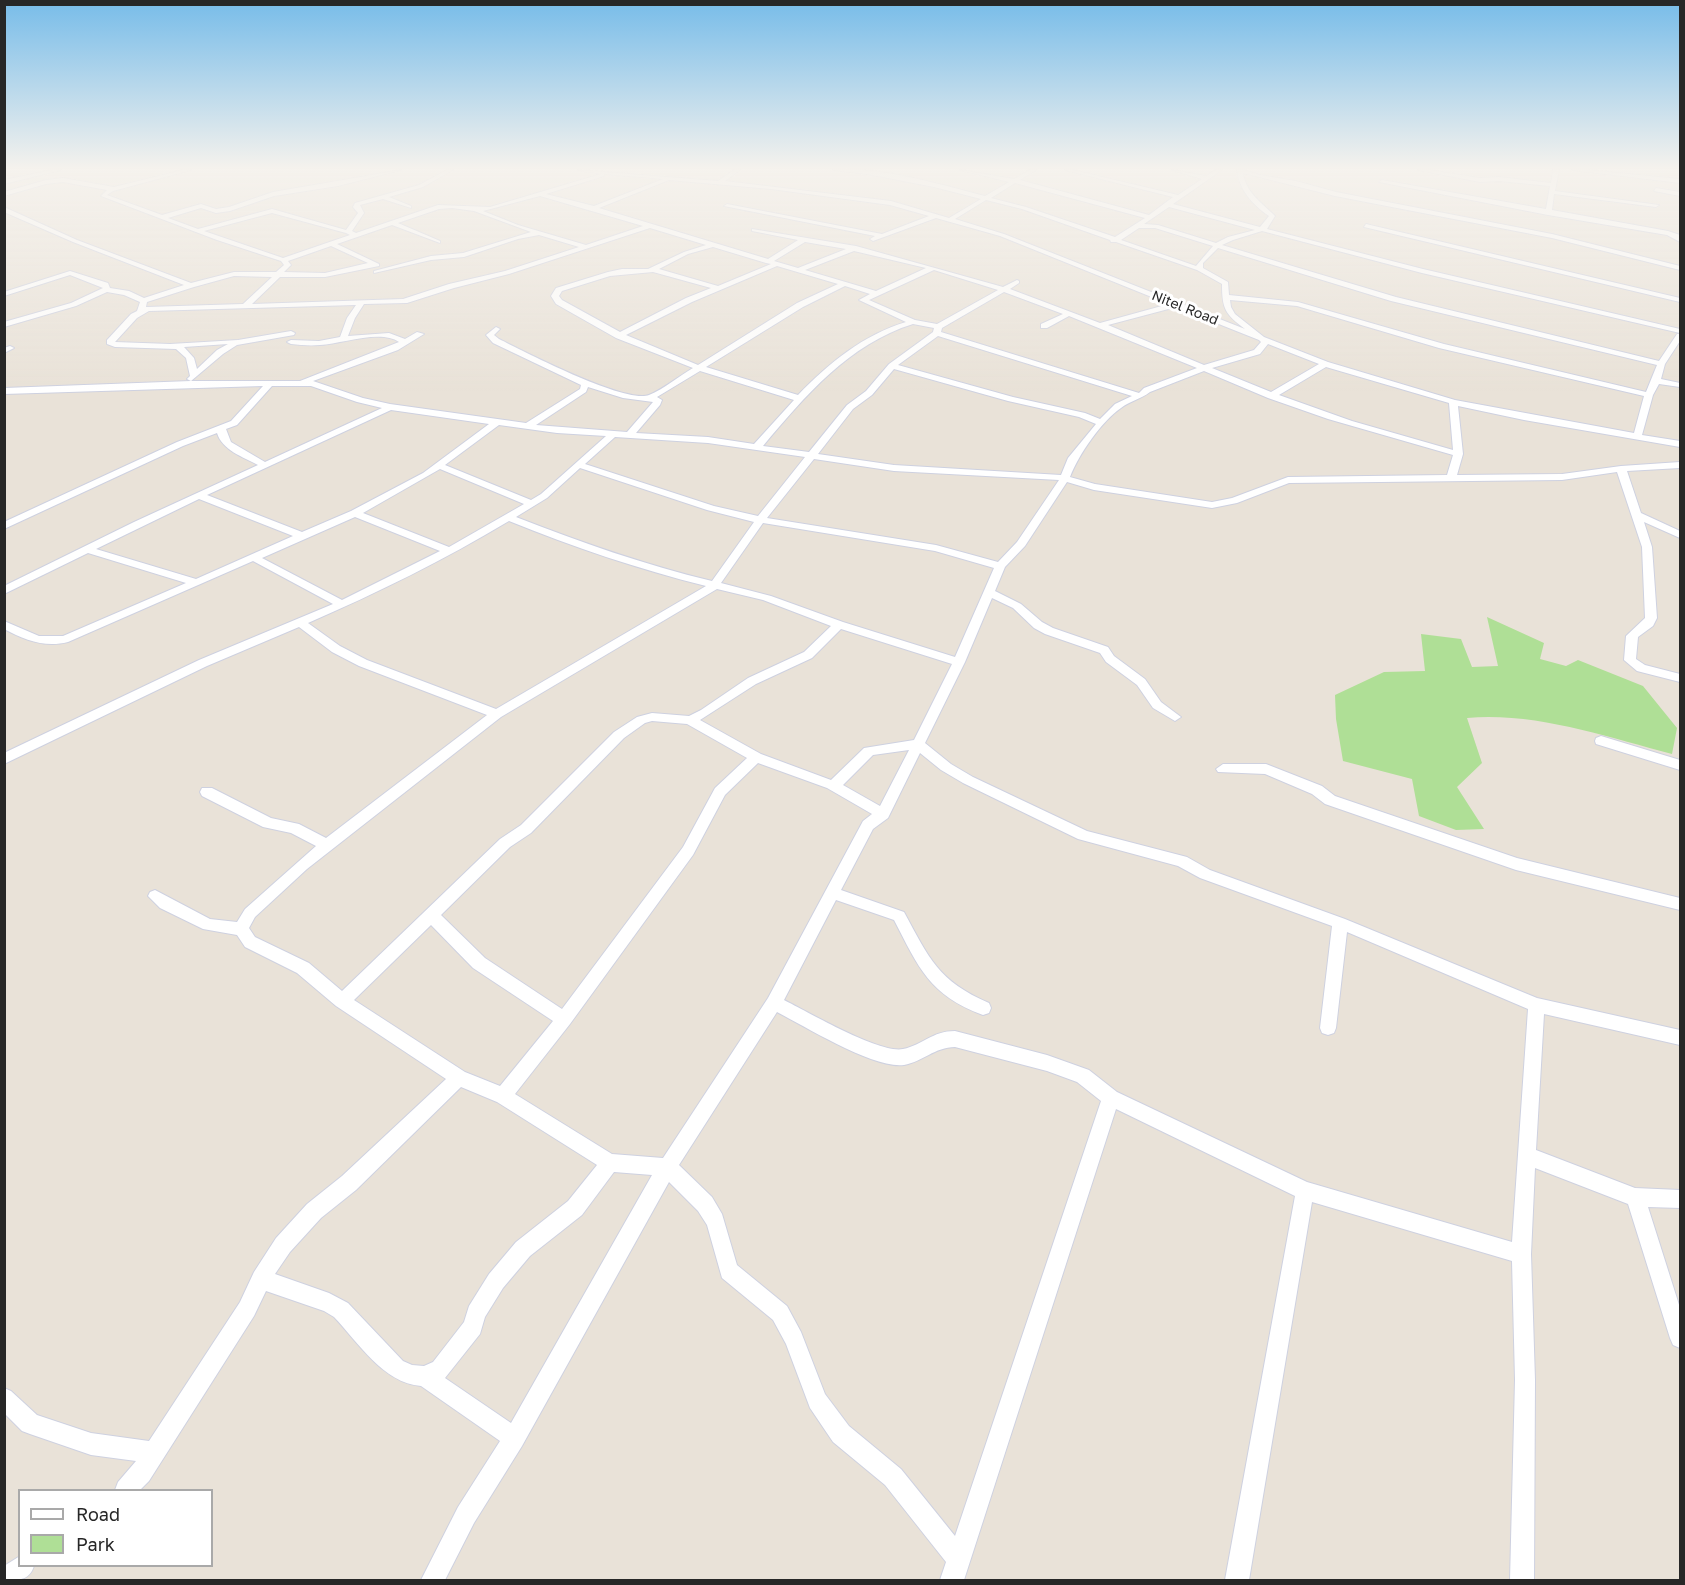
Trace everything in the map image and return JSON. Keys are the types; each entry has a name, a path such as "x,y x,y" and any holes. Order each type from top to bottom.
{"street":[{"path":"83,244 191,285"},
{"path":"236,244 284,260 288,265 245,306"},
{"path":"284,260 333,244 387,270"},
{"path":"376,272 430,258 464,255 496,244"},
{"path":"576,244 586,247"},
{"path":"405,343 402,338 393,336 318,343 291,338 171,346 122,345 110,342 141,311 152,308 404,301 469,281 507,273 595,244"},
{"path":"710,244 875,293"},
{"path":"619,336 689,300 772,263 798,244"},
{"path":"829,244 933,268 1003,289 1101,325 1272,396 1329,417 1458,454"},
{"path":"796,270 807,269 863,244"},
{"name":"Nitel Road","path":"1024,244 1265,342 1325,364 1453,402 1524,417 1680,444"},
{"path":"433,1581 466,1515 514,1438 667,1167 774,1003 868,825 883,814 959,662 1000,566 1021,544 1065,478 1073,458 1118,406 1148,390 1203,368 1257,352 1265,342 1253,330 1232,316 1227,309 1226,284 1199,269 1122,244"},
{"path":"1212,244 1394,299 1661,364"},
{"path":"1199,269 1200,263 1222,244"},
{"path":"1318,244 1680,336 1661,364 1637,437"},
{"path":"1442,244 1680,300"},
{"path":"1584,244 1680,268"},
{"path":"713,245 686,253 652,269 608,274 555,292 555,296 560,302 619,336 700,368 801,399"},
{"path":"4,325 65,307 105,290 126,293 144,300 234,274 276,276 346,272 374,264"},
{"path":"933,268 862,300 913,322 1140,396"},
{"path":"652,269 718,288"},
{"path":"6,293 70,273 105,285 105,290"},
{"path":"241,929 250,913 265,898 327,845 497,714 714,586 760,520 850,407 869,393 892,366 937,330 1017,282"},
{"path":"650,398 800,305 846,283"},
{"path":"1226,297 1298,304 1442,346 1649,395"},
{"path":"141,311 144,300"},
{"path":"343,339 351,318 361,303"},
{"path":"1101,325 1176,305"},
{"path":"1044,326 1068,314"},
{"path":"757,447 801,399 833,369 868,341 893,327 913,322"},
{"path":"495,329 490,335 496,341 586,384 623,395 658,400 630,434"},
{"path":"302,382 405,343 420,334"},
{"path":"191,380 220,352 242,340"},
{"path":"171,346 183,349 192,359 191,380"},
{"path":"1272,396 1325,364"},
{"path":"892,366 1101,423"},
{"path":"4,391 191,380 302,382 390,407 497,422 613,434 708,440 894,468 1065,478 1094,487 1212,505 1234,501 1288,480 1562,477 1680,465"},
{"path":"1656,381 1680,385"},
{"path":"4,526 10,519 239,420 271,382"},
{"path":"528,426 584,390 586,384"},
{"path":"1451,478 1458,454 1453,402"},
{"path":"4,591 390,407"},
{"path":"4,624 34,640 48,642 63,640 356,513 440,466 497,422"},
{"path":"221,429 224,440 233,448 266,466"},
{"path":"4,759 203,663 342,604 449,551 532,504 580,465 613,434"},
{"path":"580,465 711,508 760,520 936,548 1000,566"},
{"path":"440,466 532,504"},
{"path":"1621,470 1647,547 1651,618 1649,623 1632,636 1630,660 1641,668 1680,678"},
{"path":"200,496 302,536"},
{"path":"356,513 449,551"},
{"path":"1636,515 1680,535"},
{"path":"509,518 576,544 714,586 767,598 838,625 959,662"},
{"path":"88,550 195,582"},
{"path":"253,557 342,604"},
{"path":"990,593 1017,606 1038,625 1049,631 1104,650 1110,658 1141,682 1157,705 1175,717"},
{"path":"301,623 336,649 363,663 497,714"},
{"path":"690,720 752,681 808,655 838,625"},
{"path":"342,1001 505,843 526,829 619,735 641,720 652,717 690,720 756,757 832,785 883,814"},
{"path":"1601,741 1680,765"},
{"path":"832,785 838,782 869,751 917,744 946,767 968,780 1083,835 1182,861 1205,874 1340,923 1536,1005 1680,1037"},
{"path":"503,1096 564,1019 688,851 720,792 756,757"},
{"path":"1223,769 1266,769 1317,790 1330,800 1482,853 1680,904"},
{"path":"207,792 268,823 294,828 327,845"},
{"path":"832,893 899,916 931,975 960,999 983,1008"},
{"path":"155,896 165,904 208,925 241,929 250,942 303,968 342,1001 459,1078 503,1096 610,1163 667,1167 705,1204 715,1221 729,1271 780,1313 794,1339 817,1401 841,1434 893,1478 960,1560"},
{"path":"431,915 479,963 564,1019"},
{"path":"1328,1028 1340,923"},
{"path":"774,1003 882,1056 904,1057 942,1039 955,1039 1047,1063 1083,1076 1111,1098 1305,1191 1521,1254"},
{"path":"1522,1581 1525,1380 1521,1254 1536,1005"},
{"path":"127,1489 154,1453 248,1309 261,1279 283,1245 314,1211 366,1167 459,1078"},
{"path":"952,1581 1111,1098"},
{"path":"1527,1156 1635,1197 1680,1198"},
{"path":"261,1279 335,1306 396,1368 411,1375 424,1376 440,1369 473,1327 476,1313 496,1281 523,1250 575,1208 610,1163"},
{"path":"1237,1581 1305,1191"},
{"path":"1635,1197 1680,1338"},
{"path":"424,1376 514,1438"},
{"path":"4,1398 30,1423 91,1444 154,1453"},
{"path":"5,1581 22,1567"}],"green space":[{"path":"1487,617 1544,643 1540,659 1566,666 1578,660 1643,686 1677,728 1672,754 1545,722 1493,717 1467,718 1482,763 1457,787 1484,829 1456,830 1419,816 1412,779 1343,761 1336,719 1335,695 1384,672 1425,671 1421,634 1461,639 1472,667 1498,666"}]}
